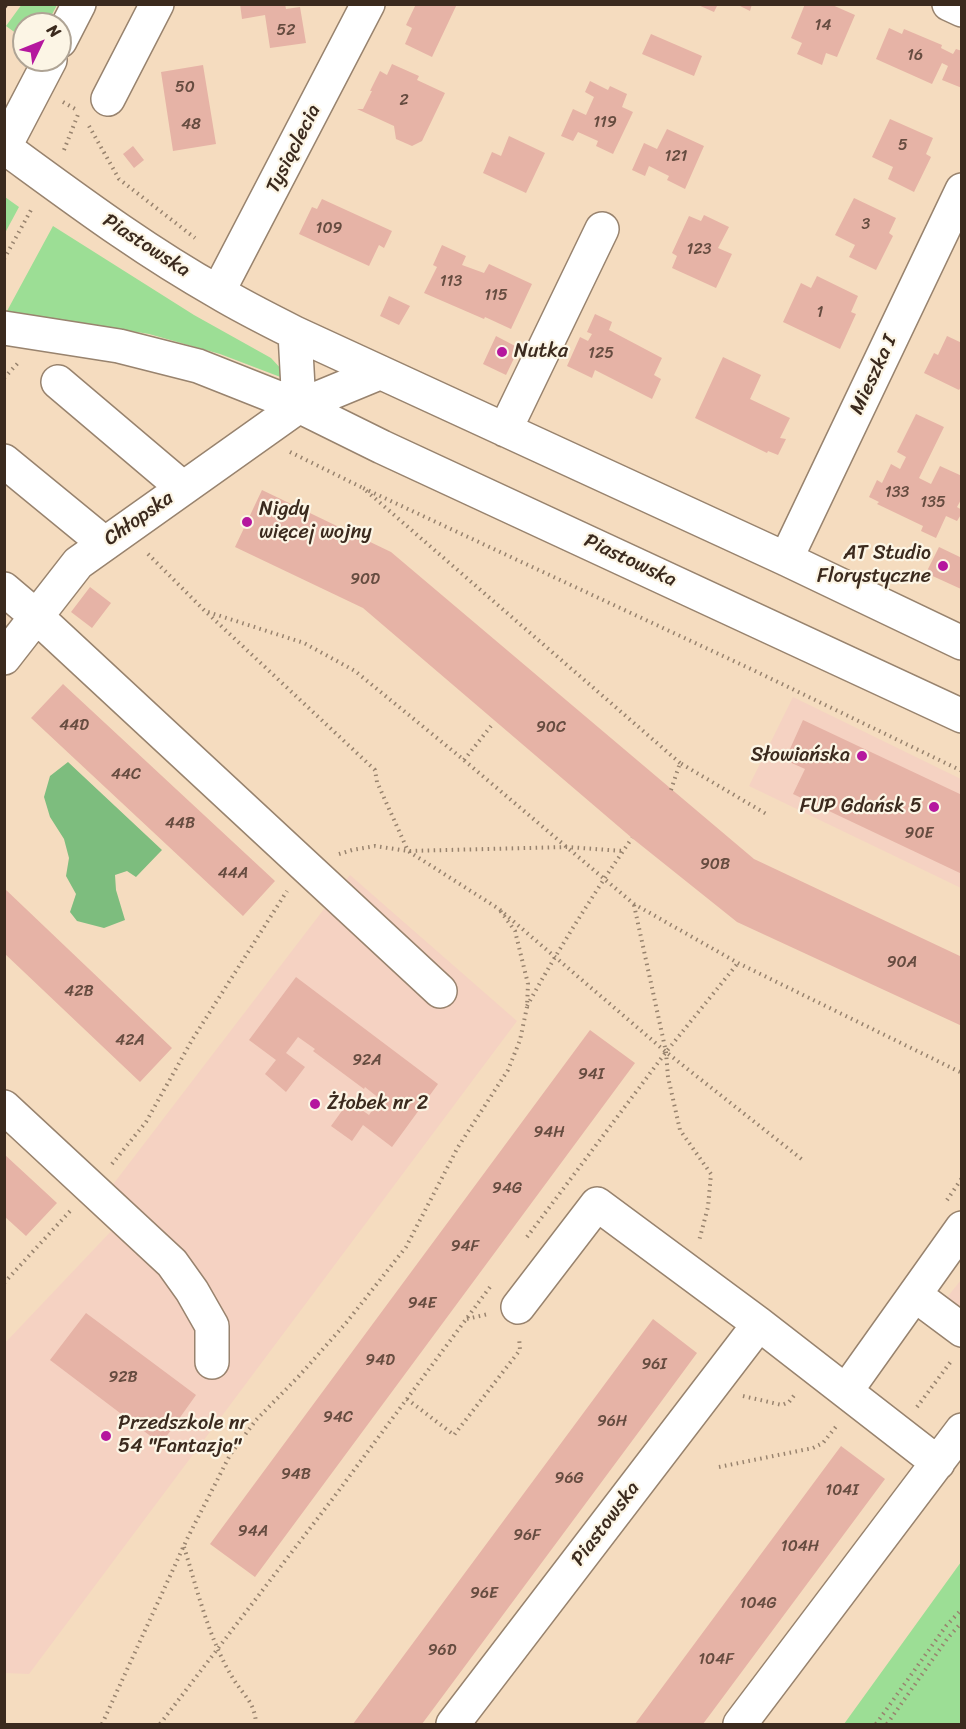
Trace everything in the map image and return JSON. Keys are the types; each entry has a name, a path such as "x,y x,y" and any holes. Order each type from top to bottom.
{"street":[{"path":"72,18 79,4"},
{"path":"94,105 157,4"},
{"name":"Tysiąclecia","path":"225,279 368,4"},
{"path":"949,4 962,10"},
{"path":"5,148 44,72"},
{"name":"Piastowska","path":"5,148 90,210 164,259 225,279 295,333 962,643"},
{"name":"Mieszka I","path":"786,560 962,190"},
{"path":"505,430 602,229"},
{"name":"Piastowska","path":"4,328 119,346 198,366 299,406 382,447 962,716"},
{"path":"295,333 299,406 379,372"},
{"path":"58,382 183,488"},
{"name":"Chłopska","path":"4,658 78,563 299,406"},
{"path":"4,460 104,543"},
{"path":"4,589 37,617 440,992"},
{"path":"4,1107 172,1263 192,1291 212,1326 212,1362"},
{"path":"518,1307 597,1204 820,1372 845,1403 899,1431 938,1462"},
{"path":"845,1403 915,1295 952,1217"},
{"path":"915,1295 958,1343"},
{"name":"Piastowska","path":"453,1725 759,1324"},
{"path":"740,1725 962,1430"}],"path":[{"path":"54,97 94,105"},
{"path":"61,156 94,105"},
{"path":"94,105 119,179 225,279"},
{"path":"4,259 31,210"},
{"path":"4,378 20,360"},
{"path":"290,452 962,771"},
{"path":"363,488 680,763 768,815"},
{"path":"147,553 204,610 375,771 377,782 408,851 499,909 666,1052 804,1161"},
{"path":"204,610 304,643 355,671 634,904 738,963 962,1073"},
{"path":"464,760 491,726"},
{"path":"671,790 680,763"},
{"path":"527,1006 603,878 632,838"},
{"path":"4,1283 91,1188 146,1122 192,1040 289,888 309,870 325,860 352,850 375,846 408,851 567,847 623,851"},
{"path":"634,904 666,1052 668,1077 680,1130 711,1174 708,1207 691,1274"},
{"path":"102,1725 183,1547 230,1455 240,1440 346,1323 406,1247 458,1147 508,1070 520,1040 527,1006 528,984 515,931 499,909"},
{"path":"521,1245 666,1052 738,963"},
{"path":"952,1217 962,1178"},
{"path":"160,1725 493,1282"},
{"path":"407,1399 454,1435 520,1350 518,1307 467,1319"},
{"path":"899,1431 958,1343"},
{"path":"712,1386 725,1393 782,1405 789,1402 803,1384 820,1372"},
{"path":"719,1467 813,1448 823,1443 845,1403"},
{"path":"183,1547 217,1651 235,1682 251,1702 256,1725"},
{"path":"876,1725 946,1626 962,1609"},
{"path":"887,1725 947,1639 962,1622"}],"shaded area":[{"path":"793,697 961,779 961,888 749,786"},
{"path":"350,875 517,1021 29,1674 5,1673 4,1344 134,1207 111,1187"},
{"path":"961,1280 961,1321 940,1306"}],"green space":[{"path":"22,4 57,4 53,12 16,12"},
{"path":"12,18 12,30 6,26"},
{"path":"5,197 19,207 5,233"},
{"path":"53,226 194,315 271,358 284,372 283,378 220,354 149,334 7,311"},
{"path":"68,762 162,850 136,877 127,871 115,875 116,890 125,920 104,928 77,921 70,912 76,894 66,876 69,858 64,839 50,817 44,797 50,776"},
{"path":"961,1562 961,1724 844,1724"}],"building":[{"path":"240,4 285,4 286,9 300,7 306,43 270,48 265,15 242,19"},
{"path":"416,4 457,4 432,57 405,44 412,28 406,25"},
{"path":"696,4 718,4 714,12"},
{"path":"736,4 752,4 750,11"},
{"path":"805,4 830,4 855,15 837,57 826,53 822,65 797,54 802,43 791,38"},
{"path":"889,28 902,34 904,29 942,45 941,48 953,54 956,49 962,51 962,88 942,80 948,66 942,63 932,84 876,59"},
{"path":"651,34 702,56 694,76 642,54"},
{"path":"392,64 419,76 417,80 445,93 422,141 412,146 396,139 394,126 357,109 363,109 380,71 387,75"},
{"path":"203,65 216,144 173,151 161,72"},
{"path":"590,81 608,90 610,86 627,94 622,107 633,112 613,154 596,146 598,141 578,132 573,141 561,136 573,109 586,115 594,97 585,92"},
{"path":"890,119 933,138 926,154 931,157 914,192 888,179 893,167 872,157"},
{"path":"667,129 704,146 685,189 667,180 669,176 649,166 645,176 632,170 644,143 657,149"},
{"path":"509,136 545,153 526,193 483,173 492,152 501,156"},
{"path":"133,146 144,160 134,168 123,154"},
{"path":"854,198 896,218 889,233 893,236 876,270 849,257 855,245 835,235"},
{"path":"322,199 392,231 384,248 379,245 369,266 299,234 312,207 317,209"},
{"path":"704,215 729,227 718,248 732,254 716,288 672,268 677,256 672,253 689,216 701,221"},
{"path":"442,245 466,256 462,265 484,273 489,264 532,284 511,329 424,293 437,267 433,265"},
{"path":"817,276 858,296 851,312 856,314 840,349 783,322 801,283 811,288"},
{"path":"389,296 410,306 399,325 380,316"},
{"path":"595,314 612,322 609,330 662,358 654,375 661,379 652,399 595,370 592,378 567,366 580,337 588,341 592,334 587,332"},
{"path":"496,336 519,348 506,375 483,364"},
{"path":"947,336 962,343 962,385 959,390 924,373 934,353 938,355"},
{"path":"723,357 761,375 750,399 790,418 780,438 786,439 778,455 768,451 767,453 695,418"},
{"path":"916,414 944,427 919,478 931,484 940,466 962,476 962,498 957,507 962,510 962,513 957,521 946,516 936,538 921,531 923,526 877,504 879,502 869,497 877,480 882,483 891,464 900,469 906,457 897,452"},
{"path":"262,490 391,552 754,859 962,957 962,1026 737,922 632,838 363,608 235,547"},
{"path":"939,547 962,558 961,589 926,573"},
{"path":"90,587 111,603 92,628 71,612"},
{"path":"63,684 275,881 243,916 31,718"},
{"path":"803,720 962,795 962,874 793,794 805,769 785,760"},
{"path":"4,888 172,1048 140,1082 4,953"},
{"path":"296,977 438,1084 392,1147 363,1125 352,1141 331,1126 349,1101 369,1115 380,1099 313,1051 315,1049 298,1037 286,1053 305,1067 286,1092 265,1074 276,1060 249,1040"},
{"path":"590,1030 635,1063 255,1577 210,1544"},
{"path":"4,1154 57,1203 26,1236 4,1216"},
{"path":"86,1313 196,1395 161,1444 50,1360"},
{"path":"653,1319 697,1353 655,1410 422,1724 353,1724"},
{"path":"841,1446 885,1479 703,1724 635,1724"}],"tram line":[{"path":"4,10 8,4"}],"place":[{"name":"Nutka","path":"502,352"},
{"name":"Nigdy więcej wojny","path":"247,522"},
{"name":"AT Studio Florystyczne","path":"943,566"},
{"name":"Słowiańska","path":"862,756"},
{"name":"FUP Gdańsk 5","path":"934,807"},
{"name":"Żłobek nr 2","path":"315,1104"},
{"name":"Przedszkole nr 54 \"Fantazja\"","path":"106,1436"}]}
